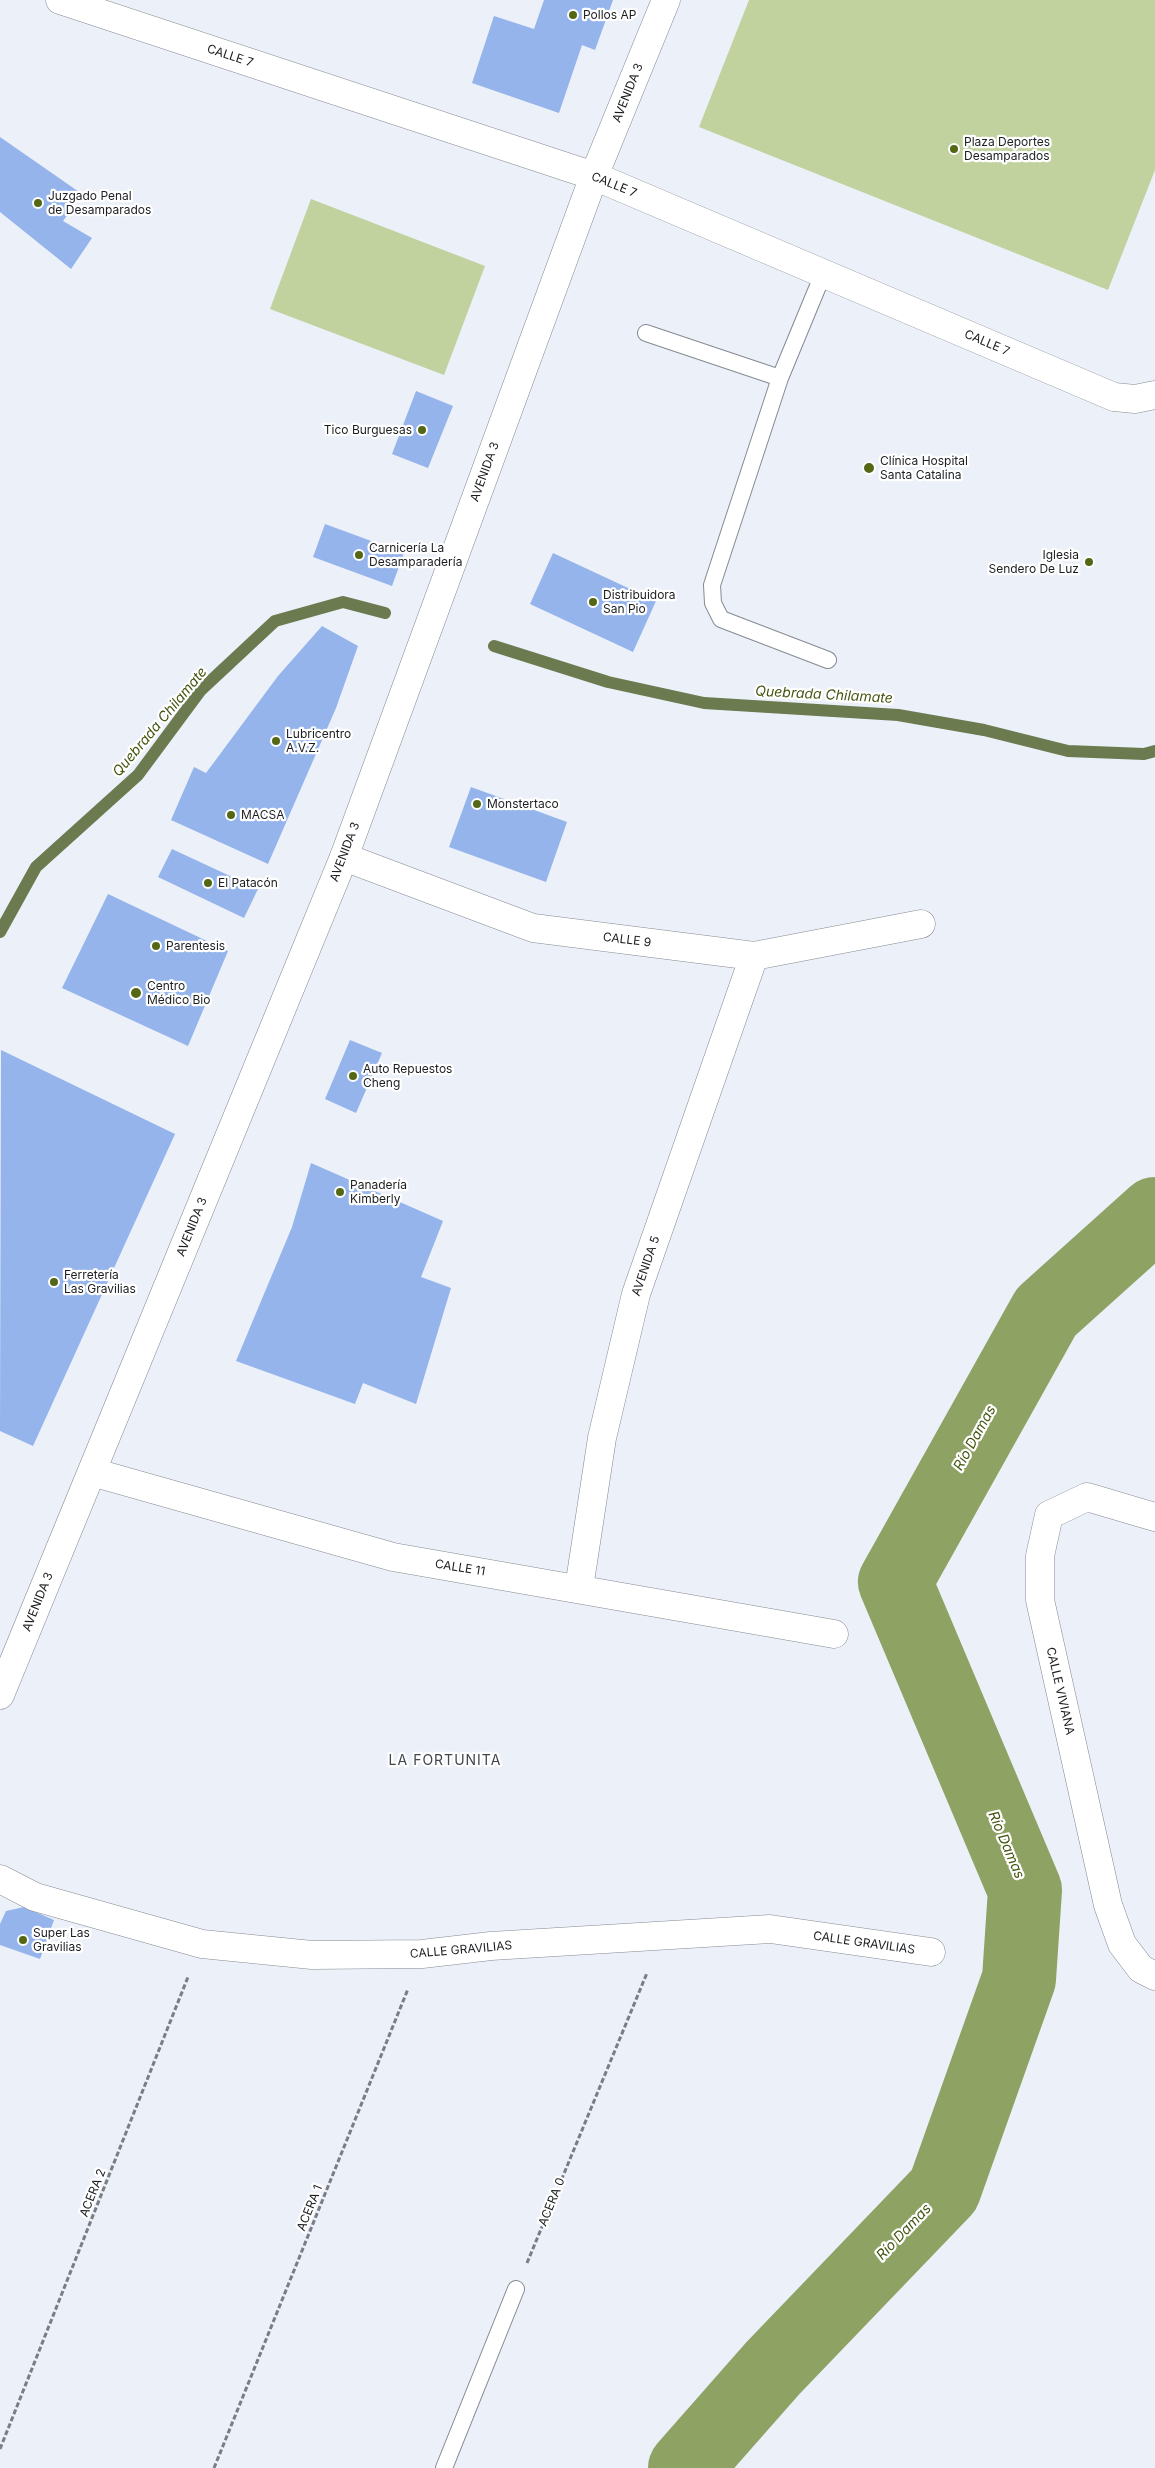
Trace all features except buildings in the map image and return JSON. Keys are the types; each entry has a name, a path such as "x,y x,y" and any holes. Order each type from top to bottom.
{"street":[{"name":"CALLE 7","path":"60,0 594,176 1114,397 1135,399 1155,395"},
{"name":"AVENIDA 3","path":"0,1695 344,857 594,176 666,0"},
{"name":"CALLE 9","path":"344,857 534,928 754,956 921,924"},
{"name":"AVENIDA 5","path":"579,1588 602,1438 636,1294 754,956"},
{"name":"CALLE 11","path":"92,1472 393,1557 834,1634"},
{"name":"CALLE VIVIANA","path":"1148,1972 1122,1944 1108,1905 1040,1600 1040,1556 1049,1515 1087,1497 1155,1517"},
{"name":"CALLE GRAVILIAS","path":"0,1879 35,1896 202,1944 312,1955 422,1954 491,1946 770,1929 930,1952"}],"lane":[{"path":"823,274 780,378 712,585 714,603 720,620 828,660"},
{"path":"646,333 780,378"},
{"path":"444,2468 516,2289"}],"path":[{"name":"ACERA 0","path":"516,2289 661,1937"},
{"name":"ACERA 2","path":"0,2449 202,1944"},
{"name":"ACERA 1","path":"214,2468 422,1954"}],"green space":[{"name":"Plaza Deportes Desamparados","path":"749,0 1155,0 1155,170 1108,290 699,127"},
{"path":"311,199 485,266 444,375 270,309"}],"waterway":[{"name":"Quebrada Chilamate","path":"0,932 36,867 138,775 201,690 275,621 343,602 385,613"},
{"name":"Quebrada Chilamate","path":"494,646 608,682 704,703 898,715 984,730 1068,751 1144,754 1155,751"},
{"name":"Río Damas","path":"685,2468 773,2368 944,2190 1019,1979 1025,1890 895,1582 1046,1312 1155,1214"}],"place":[{"name":"Pollos AP","path":"573,15"},
{"name":"Plaza Deportes Desamparados","path":"954,149"},
{"name":"Juzgado Penal de Desamparados","path":"38,203"},
{"name":"Tico Burguesas","path":"422,430"},
{"name":"Clínica Hospital Santa Catalina","path":"869,468"},
{"name":"Carnicería La Desamparadería","path":"359,555"},
{"name":"Iglesia Sendero De Luz","path":"1089,562"},
{"name":"Distribuidora San Pio","path":"593,602"},
{"name":"Lubricentro A.V.Z.","path":"276,741"},
{"name":"Monstertaco","path":"477,804"},
{"name":"MACSA","path":"231,815"},
{"name":"El Patacón","path":"208,883"},
{"name":"Parentesis","path":"156,946"},
{"name":"Centro Médico Bio","path":"136,993"},
{"name":"Auto Repuestos Cheng","path":"353,1076"},
{"name":"Panadería Kimberly","path":"340,1192"},
{"name":"Ferretería Las Gravilias","path":"54,1282"},
{"name":"Super Las Gravilias","path":"23,1940"}],"district":[{"name":"LA FORTUNITA","path":"445,1761"}]}
